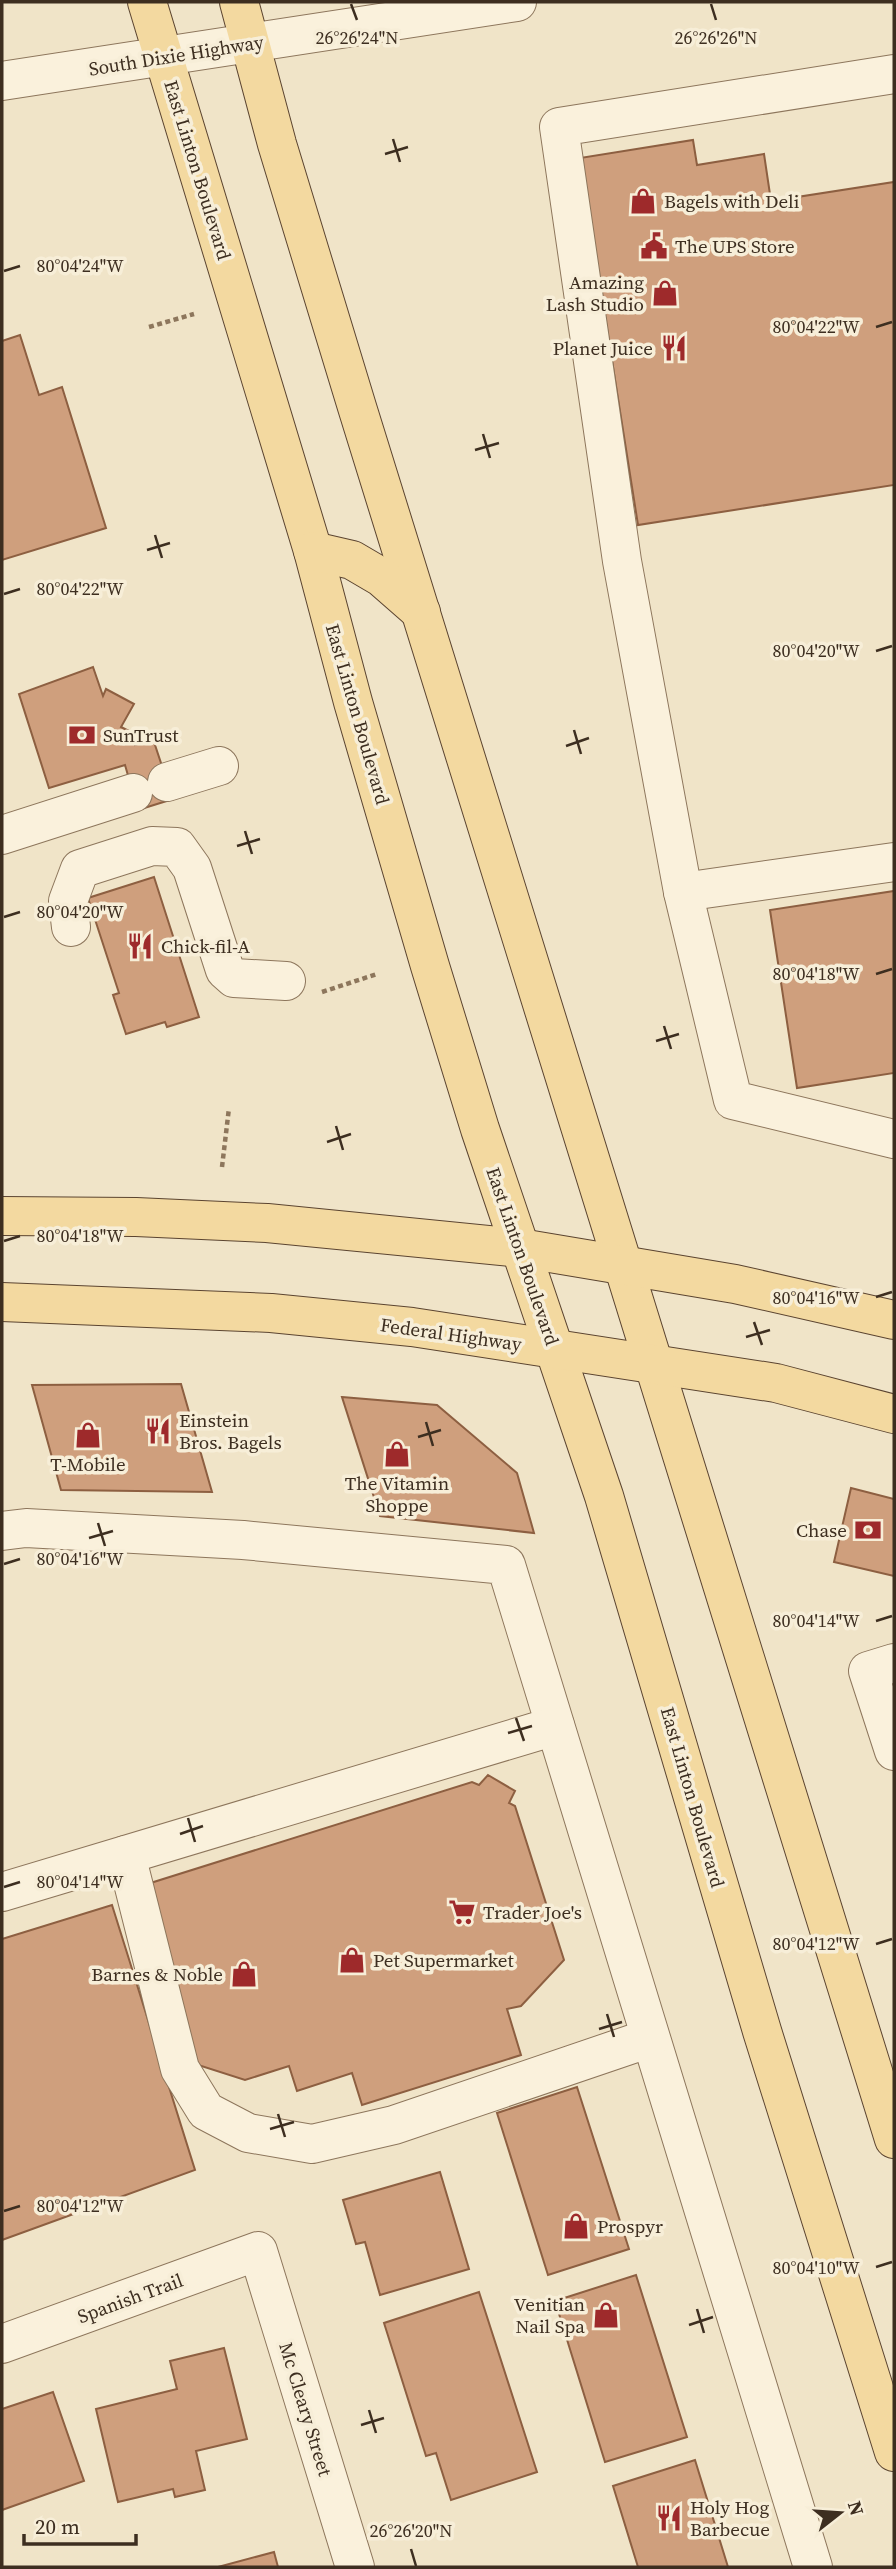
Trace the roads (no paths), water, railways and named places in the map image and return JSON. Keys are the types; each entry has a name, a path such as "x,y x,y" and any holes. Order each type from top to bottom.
{"main road":[{"name":"East Linton Boulevard","path":"147,2 313,551 357,716 430,966 520,1248 604,1496 769,2054 894,2452"},
{"path":"239,2 277,144 894,2139"},
{"path":"313,551 352,560 381,578 421,612"},
{"path":"2,1216 136,1217 267,1223 520,1248 735,1284 894,1321"},
{"name":"Federal Highway","path":"2,1302 271,1313 412,1327 776,1382 894,1414"}],"street":[{"name":"South Dixie Highway","path":"2,81 517,2"},
{"path":"894,74 559,127 622,561 683,892 733,1100 894,1139"},
{"path":"2,835 219,766"},
{"path":"71,927 68,901 79,869 152,846 177,847 191,867 225,970 234,978 299,988"},
{"path":"683,892 894,862"},
{"path":"2,1531 26,1528 243,1540 506,1565 813,2567"},
{"path":"894,1663 868,1671 894,1751"},
{"path":"2,1892 555,1726"},
{"path":"125,1855 180,2069 206,2110 248,2133 312,2144 371,2130 650,2038"},
{"name":"Spanish Trail","path":"2,2344 258,2251"},
{"name":"Mc Cleary Street","path":"258,2251 355,2567"}],"place":[{"name":"Bagels with Deli","path":"643,201"},
{"name":"The UPS Store","path":"654,246"},
{"name":"Amazing Lash Studio","path":"665,293"},
{"name":"Planet Juice","path":"674,348"},
{"name":"SunTrust","path":"82,735"},
{"name":"Chick-fil-A","path":"140,946"},
{"name":"Einstein Bros. Bagels","path":"158,1431"},
{"name":"T-Mobile","path":"88,1435"},
{"name":"The Vitamin Shoppe","path":"397,1454"},
{"name":"Chase","path":"868,1530"},
{"name":"Trader Joe's","path":"462,1912"},
{"name":"Pet Supermarket","path":"352,1960"},
{"name":"Barnes & Noble","path":"244,1974"},
{"name":"Prospyr","path":"576,2226"},
{"name":"Venitian Nail Spa","path":"606,2315"},
{"name":"Holy Hog Barbecue","path":"669,2518"}]}
